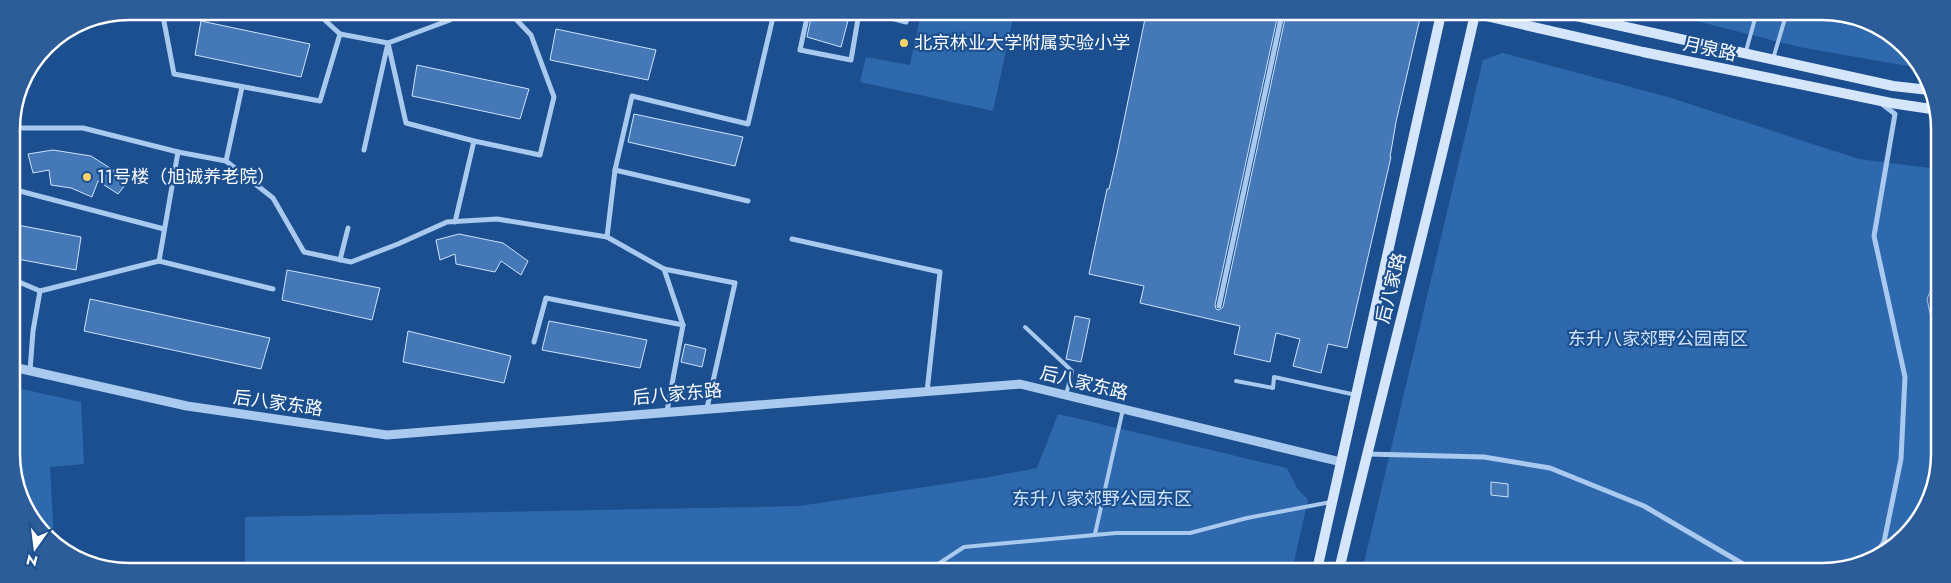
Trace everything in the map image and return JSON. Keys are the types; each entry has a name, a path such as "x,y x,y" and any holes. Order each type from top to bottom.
{"main road":[{"name":"后八家路","path":"1319,563 1441,20"},
{"name":"后八家路","path":"1342,563 1475,20"},
{"name":"月泉路","path":"1502,20 1643,52 1929,108"},
{"name":"月泉路","path":"1599,20 1893,86 1923,89"}],"street":[{"path":"164,20 174,74 320,101 340,34"},
{"path":"325,20 340,34 388,43 450,20"},
{"path":"388,43 406,123 474,141 540,155 554,97 531,34 517,20"},
{"path":"607,237 615,170 632,96 748,124 772,20"},
{"path":"806,20 800,50 851,60 858,20"},
{"path":"1220,306 1281,20"},
{"path":"364,150 388,43"},
{"path":"226,161 242,87"},
{"path":"1874,99 1895,114 1874,236 1905,377 1901,459 1882,545"},
{"path":"20,128 83,128 178,152 226,161 273,198 304,252 340,260 351,262 447,222 497,220 607,237 664,269 735,283 706,408"},
{"path":"455,222 474,141"},
{"path":"159,261 178,152"},
{"path":"615,170 748,201"},
{"path":"20,191 164,229"},
{"path":"340,260 348,228"},
{"path":"792,239 940,272 927,392"},
{"path":"20,282 40,291 159,261 273,289"},
{"path":"664,269 683,325 667,411"},
{"path":"30,371 33,331 40,291"},
{"path":"534,342 546,298 683,325"},
{"name":"后八家东路","path":"20,369 187,406 387,435 1020,384 1341,462"},
{"path":"1367,454 1484,458 1550,468 1644,506 1741,563"}],"lane":[{"path":"1746,53 1755,20"},
{"path":"1773,59 1785,20"},
{"path":"1024,327 1072,371 1066,395"},
{"path":"1236,381 1273,388 1274,377 1356,395"},
{"path":"1095,534 1123,409"},
{"path":"940,563 964,547 1095,534 1190,533 1247,518 1332,502"}],"green space":[{"path":"920,20 1012,20 993,111 860,82 866,57 910,65"},
{"path":"1693,20 1837,21 1864,28 1889,42 1912,67 1799,47"},
{"name":"东升八家郊野公园南区","path":"1503,53 1668,97 1859,159 1931,168 1930,469 1925,489 1913,515 1889,541 1864,555 1830,563 1364,563 1483,60"},
{"path":"20,389 81,402 84,464 50,467 53,523 45,523 31,502 22,476 20,462"},
{"name":"东升八家郊野公园东区","path":"1058,414 1287,468 1297,488 1308,500 1294,563 245,563 245,517 799,506 984,478 1037,468"}],"shaded area":[{"path":"1931,290 1931,318 1927,299"}],"building":[{"path":"811,20 848,20 841,47 807,37"},
{"path":"1145,20 1277,20 1215,305 1216,309 1219,310 1223,307 1285,20 1420,20 1396,122 1391,157 1347,348 1328,344 1321,373 1293,366 1300,339 1276,333 1270,362 1234,354 1240,326 1140,303 1144,286 1089,274 1107,189 1109,189"},
{"path":"201,21 310,44 301,77 195,55"},
{"path":"556,29 656,50 648,80 550,60"},
{"path":"417,65 529,89 520,119 412,96"},
{"path":"634,114 743,137 735,166 628,142"},
{"name":"11号楼（旭诚养老院）","path":"53,150 91,156 129,180 118,194 98,181 92,197 71,188 51,185 49,170 33,173 28,154"},
{"path":"20,226 81,237 76,270 20,260"},
{"path":"459,234 503,243 528,261 521,275 501,261 495,272 456,264 455,254 440,260 436,240"},
{"path":"287,270 380,288 372,320 282,300"},
{"path":"90,299 270,338 261,369 84,331"},
{"path":"1075,316 1090,319 1081,362 1066,359"},
{"path":"549,321 647,340 640,368 542,350"},
{"path":"408,331 511,356 504,383 403,362"},
{"path":"685,344 706,349 702,367 681,362"},
{"path":"1491,482 1508,484 1508,497 1491,495"}],"place":[{"name":"北京林业大学附属实验小学","path":"904,43"},
{"name":"11号楼（旭诚养老院）","path":"87,177"}]}
